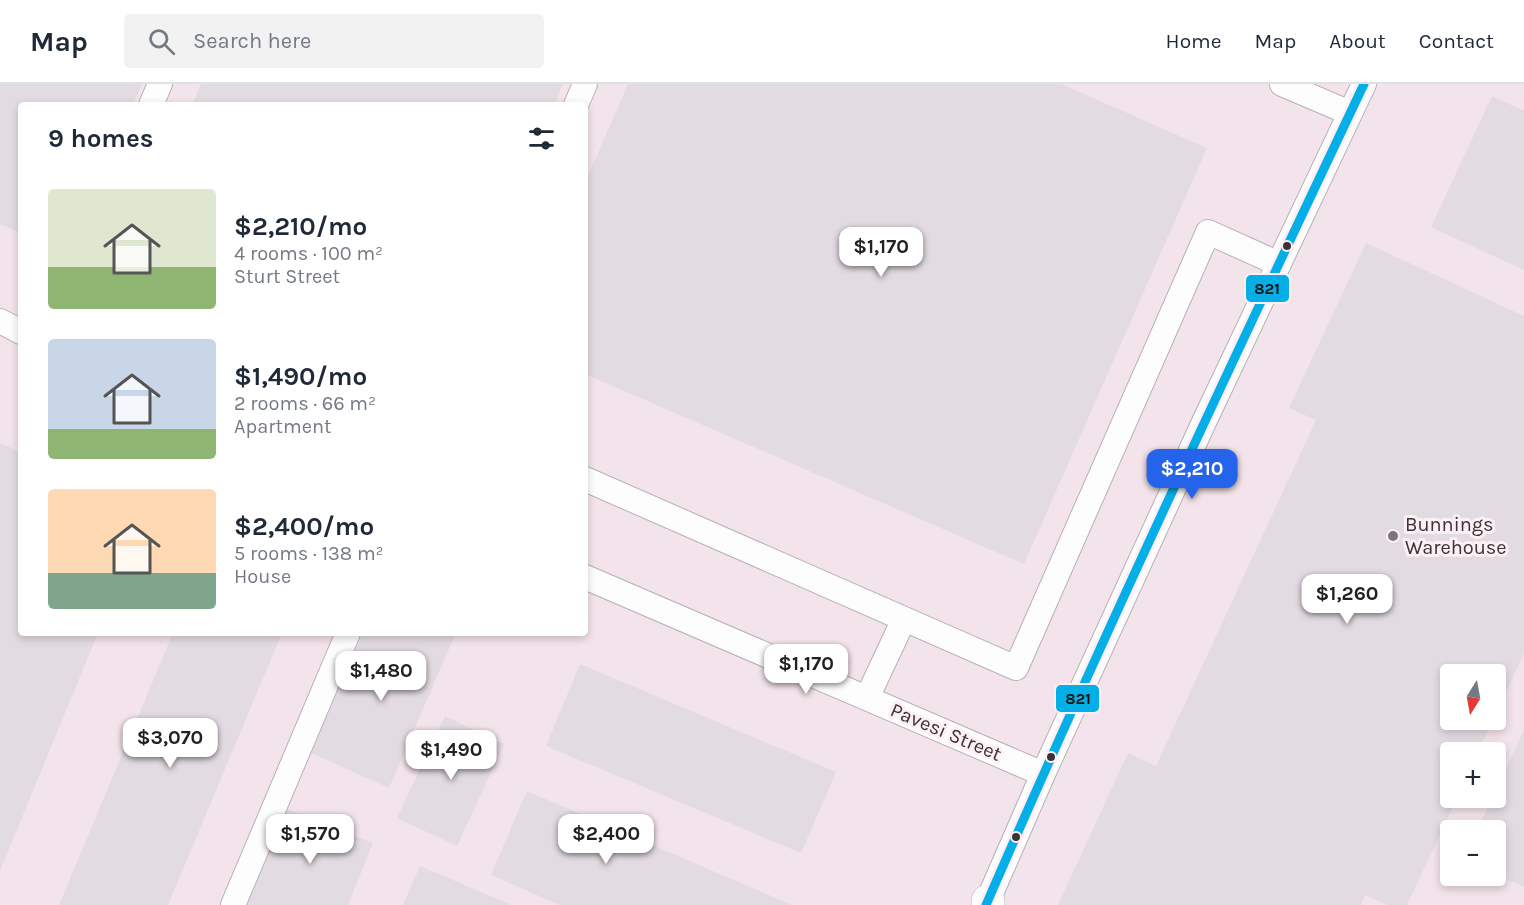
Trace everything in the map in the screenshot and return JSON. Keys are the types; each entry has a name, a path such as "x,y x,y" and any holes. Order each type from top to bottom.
{"street":[{"path":"152,102 160,84"},
{"path":"577,102 585,84"},
{"path":"1282,84 1350,113"},
{"path":"988,904 1043,774 1364,84"},
{"path":"588,480 1016,668 1208,232 1279,264"},
{"path":"0,321 18,330"},
{"name":"Pavesi Street","path":"588,578 1043,774"},
{"path":"867,698 904,619"},
{"path":"233,905 347,636"}],"shaded area":[{"path":"0,84 1524,84 1524,905 0,905"}],"building":[{"path":"0,84 142,84 134,102 18,102 18,232 0,224"},
{"path":"201,84 563,84 555,102 193,102"},
{"path":"628,84 1061,84 1207,148 1024,564 588,375 588,176"},
{"path":"1492,96 1524,111 1524,270 1431,227"},
{"name":"Bunnings Warehouse","path":"1366,243 1524,316 1524,653 1506,692 1506,664 1440,664 1440,730 1488,730 1482,742 1440,742 1440,808 1452,808 1447,820 1440,820 1440,834 1407,905 1387,905 1365,895 1361,905 1058,905 1128,753 1156,766 1316,420 1289,408"},
{"path":"0,443 18,451 18,636 97,636 0,871"},
{"path":"172,636 281,636 168,905 59,905"},
{"path":"362,636 455,636 389,788 311,753"},
{"path":"580,664 836,772 801,853 546,746"},
{"path":"445,716 504,744 457,846 397,818"},
{"path":"1524,730 1524,887 1506,879 1506,820 1482,820 1487,808 1506,808 1506,769"},
{"path":"527,791 792,905 560,905 491,875"},
{"path":"285,808 373,843 348,905 247,905"},
{"path":"420,866 511,905 403,905"}],"transit line":[{"name":"821","path":"986,905 1124,596 1364,84"}],"place":[{"name":"Bunnings Warehouse","path":"1393,536"}]}
